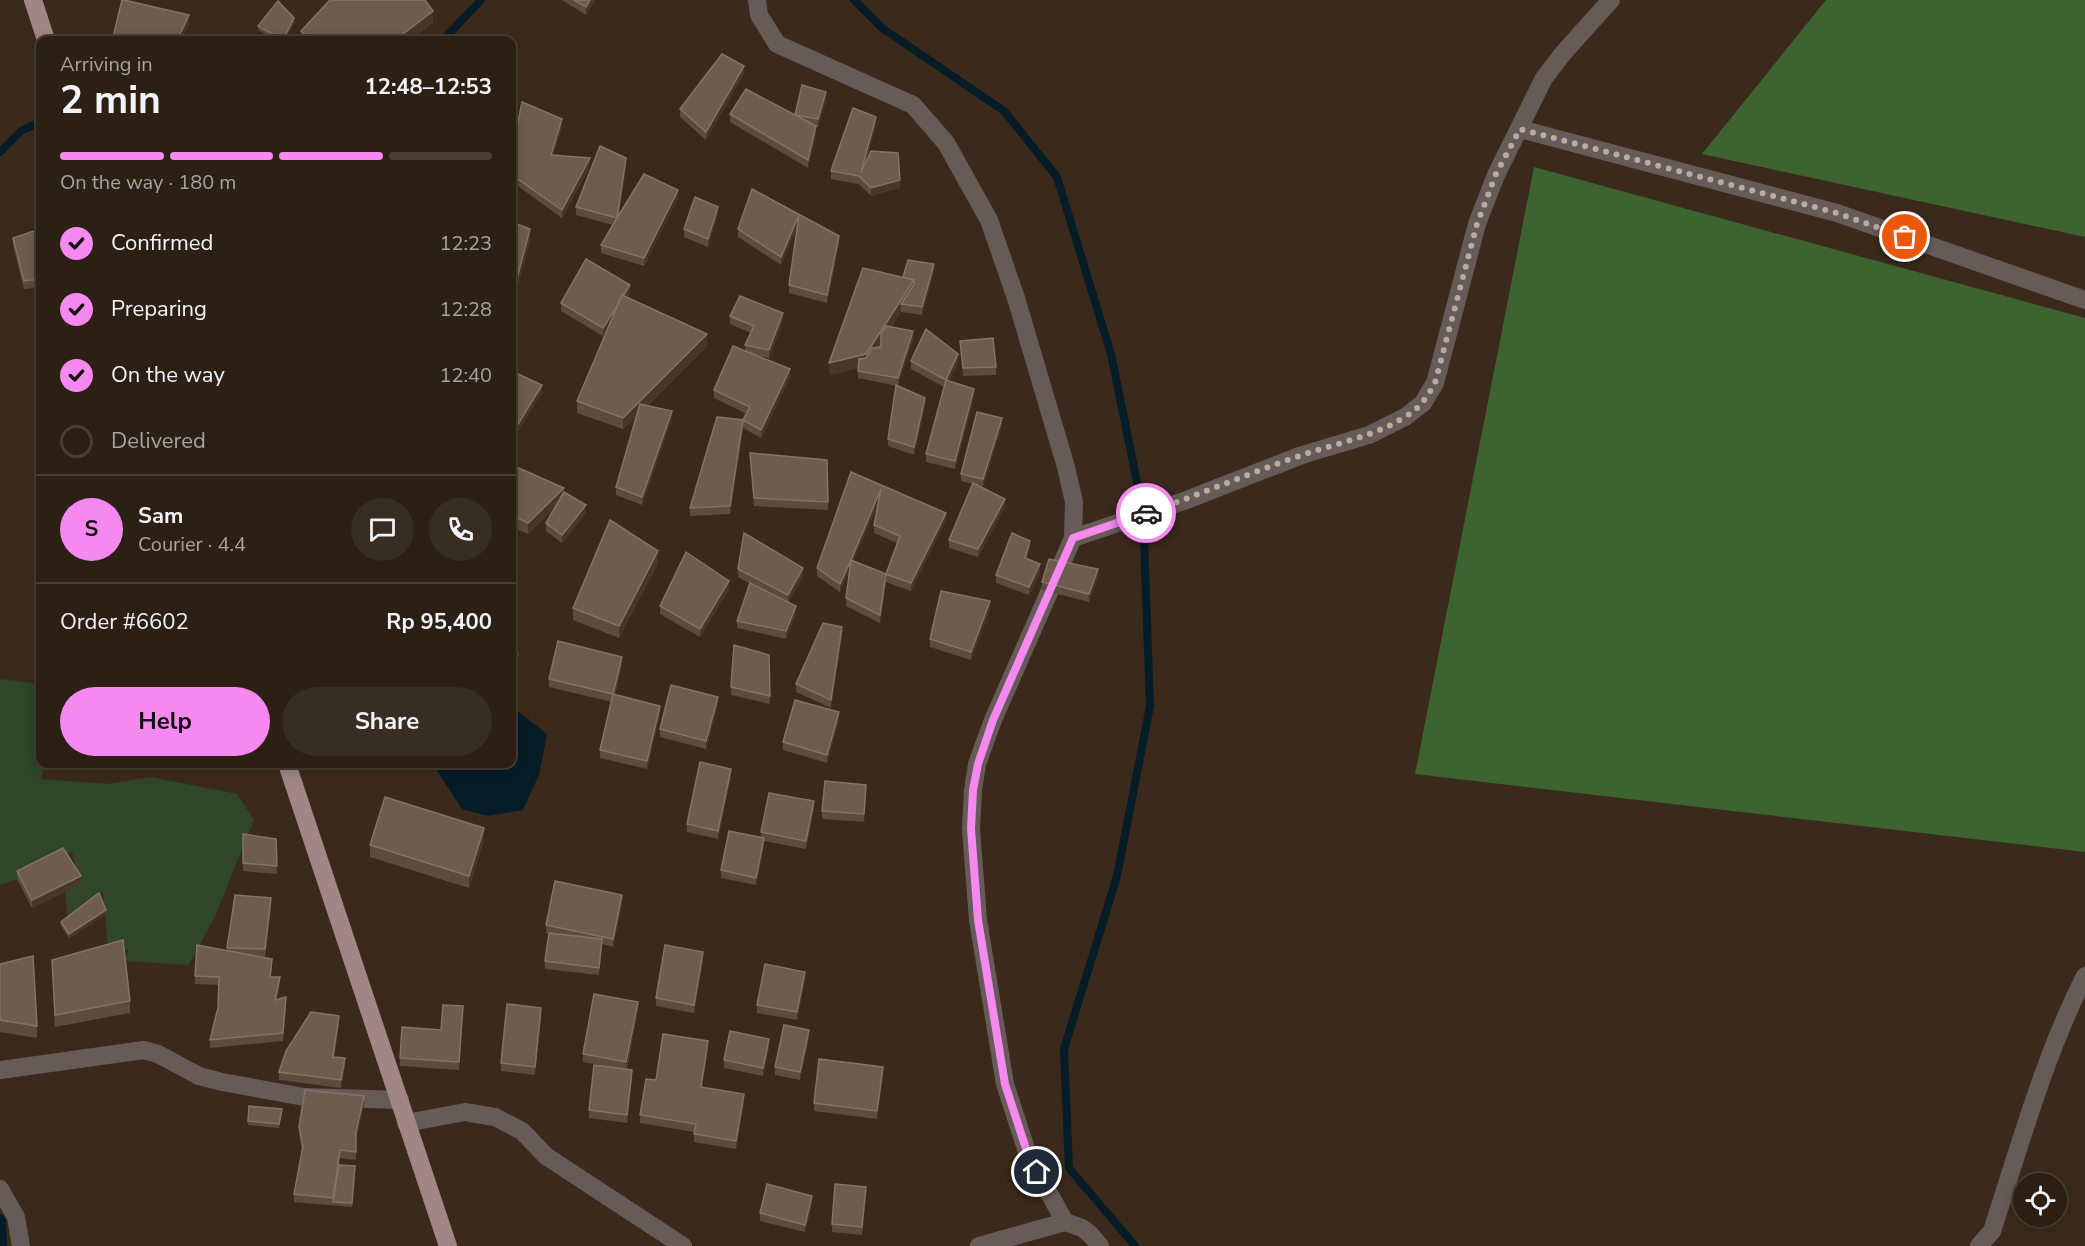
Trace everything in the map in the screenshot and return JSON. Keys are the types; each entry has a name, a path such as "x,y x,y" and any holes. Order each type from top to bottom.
{"main road":[{"path":"33,0 45,36"},
{"path":"288,768 448,1246"}],"street":[{"path":"757,0 759,15 777,44 913,105 946,143 989,220 1016,298 1066,467 1074,502 1073,538 993,720 981,753 973,790 971,829 978,920 1005,1084 1028,1155 1065,1222"},
{"path":"1073,538 1184,501 1302,455 1369,435 1405,417 1423,403 1435,383 1477,224 1496,174 1544,78 1611,0"},
{"path":"1520,129 1837,213 2085,300"},
{"path":"1979,1246 1992,1231 2049,1061 2071,1004 2085,976"},
{"path":"0,1070 144,1050 158,1054 199,1076 222,1082 304,1097 400,1100"},
{"path":"406,1123 465,1112 495,1117 522,1131 546,1156 683,1246"},
{"path":"0,1189 16,1217 21,1246"},
{"path":"979,1246 1065,1222 1082,1228 1100,1246"}],"green space":[{"path":"1826,0 2085,0 2085,237 1702,154"},
{"path":"1534,167 2085,318 2085,852 1415,774"},
{"path":"0,679 36,684 36,768 44,768 41,779 108,784 151,777 237,794 254,820 215,916 189,965 124,961 129,949 109,956 103,892 68,921 65,892 81,883 72,852 0,885"}],"water":[{"path":"516,710 547,734 539,775 523,810 488,816 462,809 436,768 516,768"}],"building":[{"path":"122,0 189,15 179,36 113,36"},
{"path":"330,0 425,0 433,11 400,36 306,36 301,31"},
{"path":"574,0 590,0 586,7"},
{"path":"278,1 294,18 285,36 276,36 258,26"},
{"path":"722,54 744,66 706,132 680,109"},
{"path":"802,85 826,92 818,119 795,115"},
{"path":"746,89 816,126 808,160 730,114"},
{"path":"522,102 562,119 551,155 590,158 562,210 516,178 516,132"},
{"path":"853,108 876,117 861,172 871,151 898,153 900,180 871,188 859,176 831,171"},
{"path":"600,146 626,158 617,218 576,207"},
{"path":"644,174 678,190 644,258 601,245"},
{"path":"752,189 839,236 827,295 789,285 799,215 781,257 738,229"},
{"path":"695,197 718,207 708,239 684,229"},
{"path":"516,224 530,229 516,282"},
{"path":"36,230 36,280 24,281 13,238"},
{"path":"586,259 630,285 603,328 561,303"},
{"path":"908,260 934,264 922,307 901,304 914,284 914,280 903,277"},
{"path":"863,268 914,280 866,354 829,363"},
{"path":"622,295 707,334 623,418 577,401"},
{"path":"740,296 783,313 769,350 745,345 754,326 730,316"},
{"path":"886,326 913,331 898,378 858,371 859,359 866,358 872,348 881,347 881,334"},
{"path":"926,329 958,354 946,380 911,361"},
{"path":"993,338 996,367 963,368 960,341"},
{"path":"733,346 790,369 761,430 743,420 750,407 714,390"},
{"path":"516,373 542,385 516,427"},
{"path":"946,380 974,389 955,461 926,454"},
{"path":"896,385 925,398 914,447 888,439"},
{"path":"640,404 672,411 642,497 616,487"},
{"path":"977,412 1002,418 983,479 961,474"},
{"path":"717,417 743,420 730,506 690,508"},
{"path":"750,453 827,460 828,502 754,498"},
{"path":"516,467 564,488 528,523 516,517"},
{"path":"851,472 946,513 911,583 886,574 900,536 874,525 881,489 840,584 817,568"},
{"path":"973,483 1005,499 978,549 949,540"},
{"path":"564,492 586,505 562,535 546,523"},
{"path":"610,520 658,551 619,626 573,608"},
{"path":"744,533 803,568 788,595 738,569"},
{"path":"1012,533 1030,541 1025,558 1040,564 1029,587 996,575"},
{"path":"686,552 729,581 700,629 660,606"},
{"path":"1049,559 1098,569 1089,594 1042,582"},
{"path":"851,560 886,574 880,615 846,598"},
{"path":"750,583 796,606 786,631 737,621"},
{"path":"941,591 990,601 971,652 930,639"},
{"path":"823,623 842,627 831,700 796,684"},
{"path":"558,641 622,657 613,694 549,679"},
{"path":"734,645 769,655 770,696 731,687"},
{"path":"671,685 718,697 706,741 660,729"},
{"path":"613,694 660,706 647,761 600,750"},
{"path":"795,700 839,712 827,755 783,742"},
{"path":"700,762 731,769 718,831 687,824"},
{"path":"825,781 866,785 864,814 822,811"},
{"path":"769,793 814,801 806,841 761,832"},
{"path":"385,797 484,828 469,876 370,845"},
{"path":"729,831 764,838 756,878 721,870"},
{"path":"243,834 276,839 277,866 243,863"},
{"path":"63,848 81,876 32,900 17,871"},
{"path":"555,881 622,895 613,939 546,925"},
{"path":"99,893 106,910 69,934 61,922"},
{"path":"235,895 271,898 265,949 227,948"},
{"path":"549,933 602,939 599,968 545,961"},
{"path":"123,940 130,1001 55,1015 52,960"},
{"path":"197,945 272,959 270,977 280,977 275,1000 286,997 283,1033 210,1040 218,1008 219,977 195,976"},
{"path":"665,945 703,952 694,1005 656,998"},
{"path":"33,956 37,1026 0,1020 0,964"},
{"path":"765,964 805,972 797,1012 757,1005"},
{"path":"594,994 638,1002 626,1062 583,1054"},
{"path":"507,1004 541,1008 535,1067 501,1063"},
{"path":"443,1005 463,1006 459,1062 400,1058 402,1027 441,1030"},
{"path":"311,1012 339,1016 333,1057 345,1058 341,1080 279,1072 286,1051"},
{"path":"784,1025 809,1030 800,1072 775,1067"},
{"path":"730,1031 769,1039 763,1068 724,1060"},
{"path":"663,1034 708,1041 701,1087 744,1094 736,1141 694,1134 696,1124 640,1115 646,1079 656,1080"},
{"path":"819,1059 883,1067 877,1111 814,1103"},
{"path":"594,1065 632,1070 627,1115 589,1110"},
{"path":"305,1090 364,1096 356,1132 356,1152 340,1150 333,1198 294,1194 303,1146 299,1127"},
{"path":"249,1106 282,1109 279,1124 248,1121"},
{"path":"339,1165 355,1166 352,1203 333,1202"},
{"path":"767,1184 812,1196 805,1225 760,1213"},
{"path":"835,1184 866,1187 862,1227 832,1224"}],"waterway":[{"path":"447,36 481,0"},
{"path":"854,0 882,28 1004,111 1057,177 1111,354 1143,512 1150,706 1117,876 1064,1049 1069,1168 1135,1246"},
{"path":"0,152 21,131 36,124"},
{"path":"0,1218 3,1246"}],"way so far":[{"path":"1146,513 1184,501 1302,455 1369,435 1405,417 1423,403 1435,383 1477,224 1496,174 1520,129 1727,186 1837,213 1905,237"}],"route":[{"path":"1037,1172 1028,1155 1005,1084 978,920 971,829 973,790 978,764 993,720 1073,538 1146,513"}]}
